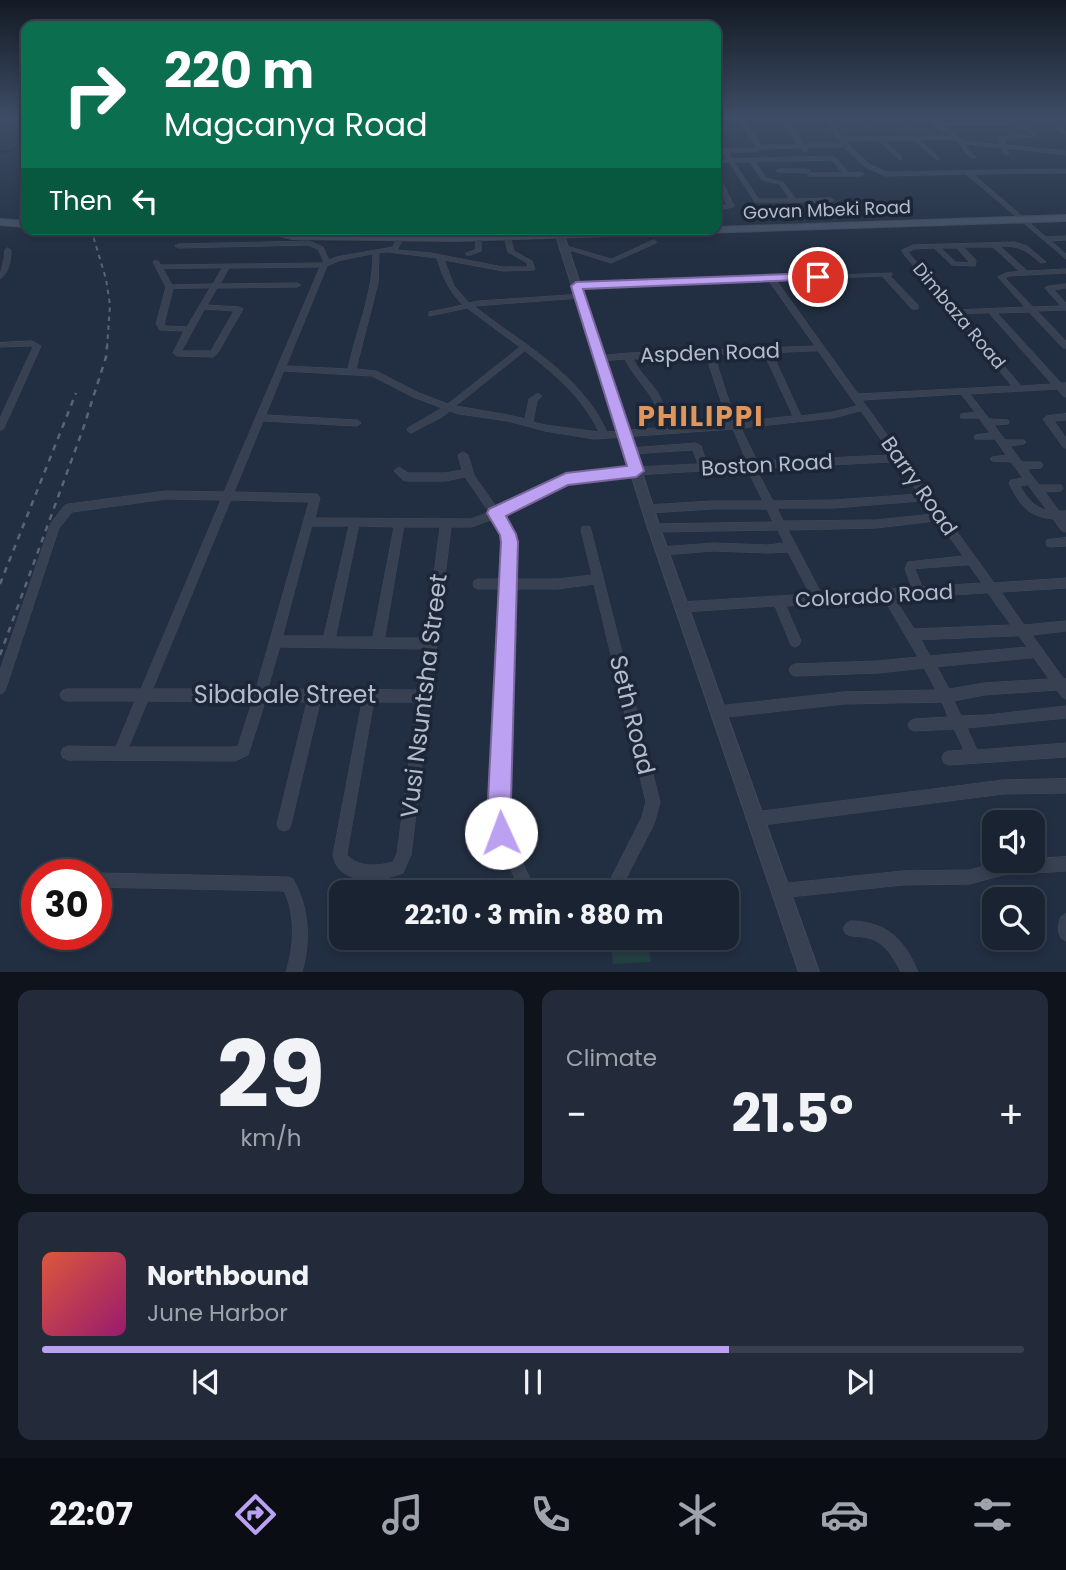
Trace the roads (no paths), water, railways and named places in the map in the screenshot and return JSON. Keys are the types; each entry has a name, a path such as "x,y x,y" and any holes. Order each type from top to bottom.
{"main road":[{"name":"Govan Mbeki Road","path":"721,221 1066,209"},
{"name":"Govan Mbeki Road","path":"721,231 1066,218"},
{"path":"0,222 21,224"},
{"name":"Govan Mbeki Road","path":"287,235 320,235"},
{"name":"Govan Mbeki Road","path":"448,235 611,235"}],"street":[{"path":"732,164 754,200 831,200"},
{"path":"755,164 764,179 781,183 795,201"},
{"path":"801,164 810,175"},
{"path":"839,164 847,174"},
{"path":"865,164 886,174 1066,172"},
{"path":"779,171 810,175 861,174"},
{"path":"969,174 1066,257"},
{"path":"721,185 731,208 721,209"},
{"path":"721,201 729,200"},
{"path":"189,328 160,326 170,287 157,264 237,266 326,263 396,248 401,235"},
{"path":"381,251 440,257 494,268 532,269 530,262 511,252 507,236"},
{"path":"468,254 478,251 478,237"},
{"path":"560,237 611,261 654,242"},
{"path":"560,237 662,551 809,971"},
{"path":"1045,239 1066,238"},
{"path":"120,753 326,263 321,248 312,243 178,246"},
{"path":"237,266 248,244"},
{"path":"995,245 1025,273"},
{"name":"Dimbaza Road","path":"1018,388 904,250 910,247 1020,245 1043,262"},
{"path":"936,247 954,264 973,265 973,261 960,246"},
{"path":"1,279 8,261 8,250"},
{"path":"351,372 355,347 381,251"},
{"path":"440,257 450,287 467,306 549,365 574,390 605,436"},
{"path":"202,307 239,309 213,354 177,353 189,328 227,266"},
{"path":"1066,271 1002,275 1003,281 1066,346"},
{"path":"432,314 467,306 578,291 771,278 887,274 915,307"},
{"name":"Barry Road","path":"771,278 1021,631 1064,687"},
{"path":"170,287 298,285"},
{"path":"1066,286 1049,288 1066,307"},
{"path":"955,312 1066,307"},
{"path":"991,310 1064,388"},
{"path":"0,345 32,343 37,346 0,428"},
{"path":"411,430 448,408 524,347"},
{"name":"Aspden Road","path":"600,358 821,348"},
{"path":"767,350 798,418"},
{"path":"709,353 726,404 752,466 789,547 818,599"},
{"path":"628,356 644,382 654,390 659,404"},
{"path":"280,368 382,376 403,390 448,408 582,435 605,436 833,415 863,407"},
{"path":"856,397 1064,388"},
{"path":"964,392 1034,485 1061,515 1066,528"},
{"path":"528,424 533,399 538,396"},
{"path":"0,400 12,399"},
{"path":"964,416 1005,422"},
{"path":"1066,417 1047,419 1066,445"},
{"path":"259,418 357,423"},
{"path":"978,438 1021,442"},
{"path":"630,451 696,446 704,468"},
{"path":"463,455 468,473 509,538 499,823 503,840 524,880"},
{"name":"Boston Road","path":"310,522 477,522 566,479 636,471 899,458"},
{"path":"995,459 1038,465"},
{"path":"400,471 406,477 445,477 468,473"},
{"path":"1058,488 1016,482 1014,485 1033,511 1061,515"},
{"path":"0,688 55,526 69,508 155,495 315,498 243,750 235,754 68,753"},
{"path":"648,509 834,504 927,498"},
{"path":"654,527 876,524 941,517"},
{"path":"329,641 355,522"},
{"path":"378,642 400,523"},
{"name":"Vusi Nsuntsha Street","path":"369,696 341,861 348,869 385,872 398,869 404,855 446,523"},
{"name":"Seth Road","path":"586,530 653,802 649,819 617,880"},
{"path":"1051,543 1066,542"},
{"path":"662,551 713,547 789,547"},
{"path":"919,593 910,569 912,565 972,561"},
{"path":"478,584 558,584 598,579"},
{"name":"Colorado Road","path":"682,607 1066,583"},
{"path":"887,594 946,696 974,756"},
{"path":"779,601 795,641"},
{"path":"911,635 1021,631 1066,626"},
{"path":"276,641 430,644"},
{"path":"794,670 1037,652"},
{"path":"719,712 849,698 946,696 974,690 1064,687"},
{"name":"Sibabale Street","path":"66,695 425,696"},
{"path":"284,824 315,695"},
{"path":"914,725 1066,712"},
{"path":"949,758 1066,750"},
{"path":"755,819 1003,787 1066,786"},
{"path":"780,891 902,878 963,878 1003,868 1066,864"},
{"path":"112,880 288,884 296,900 301,950 294,971"},
{"path":"1066,922 1066,933"},
{"path":"851,929 871,929 886,937 910,971"}],"railway":[{"path":"93,235 106,279 110,305 107,348"},
{"path":"0,655 83,429 107,346"},
{"path":"0,584 76,393"}],"district":[{"name":"PHILIPPI","path":"701,416"}]}
